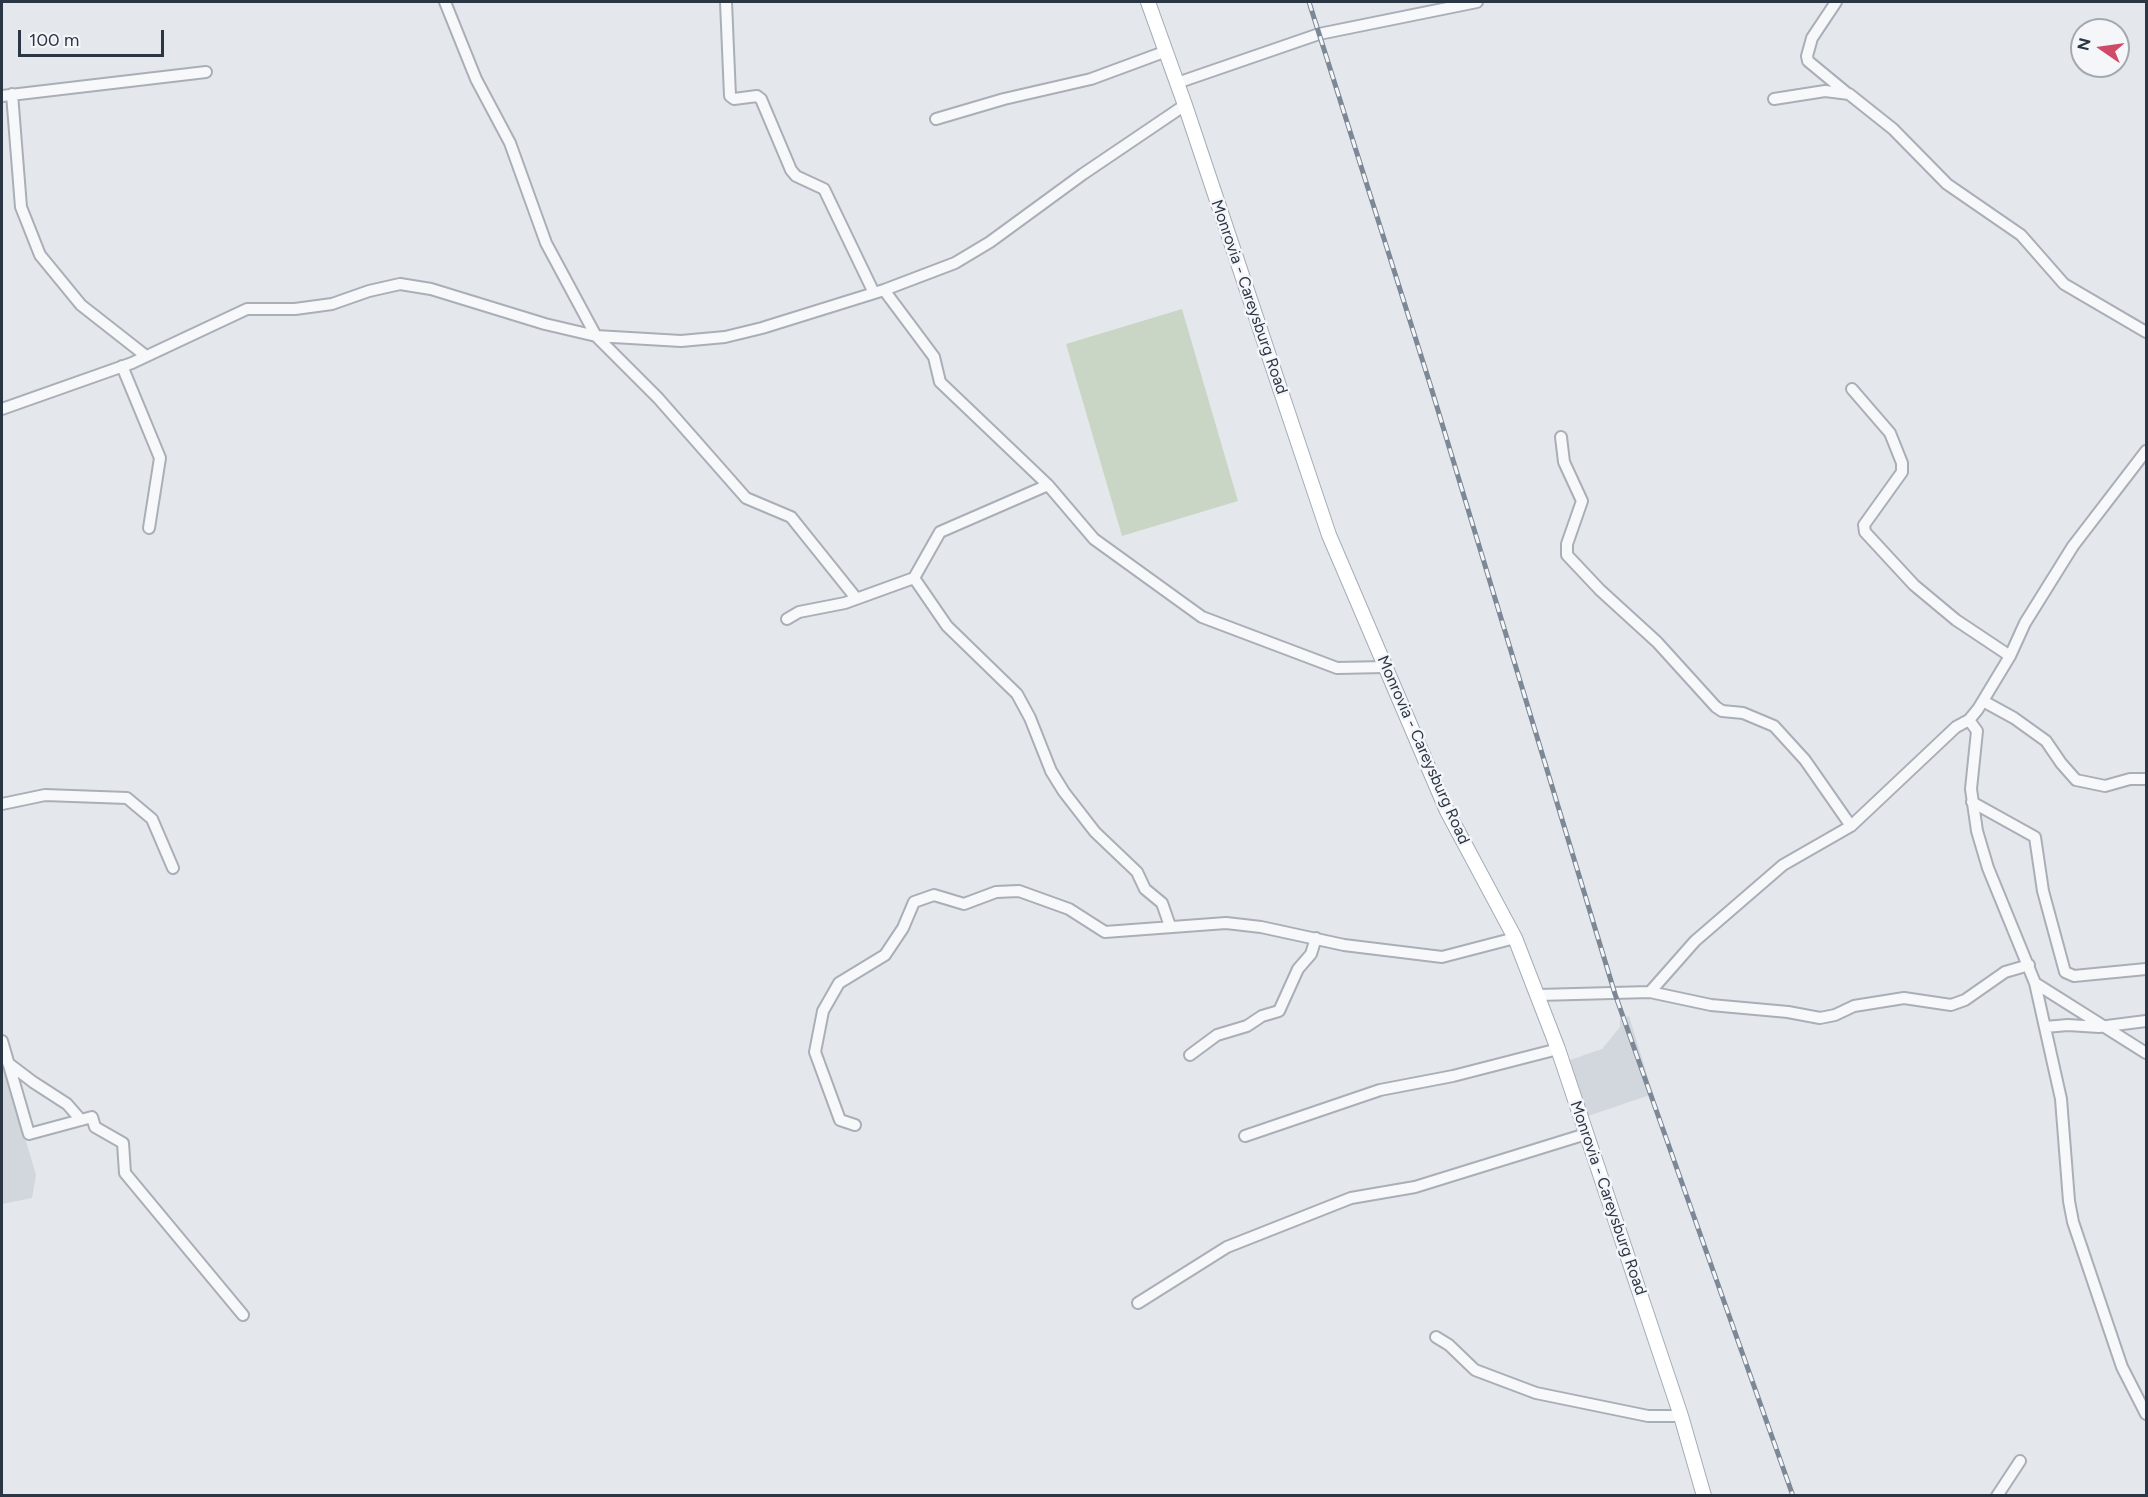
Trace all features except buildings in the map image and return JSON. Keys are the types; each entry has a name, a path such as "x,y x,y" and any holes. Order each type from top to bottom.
{"main road":[{"name":"Monrovia - Careysburg Road","path":"1148,2 1164,52 1185,105 1329,535 1447,811 1515,938 1538,995 1681,1416 1704,1496"}],"street":[{"path":"445,2 476,79 510,143 546,243 596,336 658,398 746,498 791,517 856,598"},
{"path":"726,2 730,96 734,99 757,96 761,99 791,170 796,176 824,189 879,291 934,357 940,382 1048,485 1094,539 1202,617 1337,668 1385,667"},
{"path":"1177,82 1319,34 1477,2"},
{"path":"1836,2 1812,38 1807,56 1808,61 1893,129 1947,184 2021,236 2064,284 2146,332"},
{"path":"936,119 1004,99 1091,79 1164,52"},
{"path":"146,356 81,305 40,255 21,207 7,95 206,72"},
{"path":"1774,99 1825,91 1849,94"},
{"path":"2,409 122,366 247,309 295,309 332,304 369,291 400,284 431,289 545,324 596,336 681,341 726,338 879,291 955,263 990,242 1083,174 1185,105"},
{"path":"122,366 160,458 149,528"},
{"path":"1852,389 1890,433 1902,463 1902,472 1864,525 1865,532 1914,585 1956,620 2010,656"},
{"path":"1561,437 1564,462 1582,501 1567,544 1567,555 1600,590 1657,642 1716,707 1722,711 1743,713 1774,726 1805,760 1851,826"},
{"path":"1650,992 1695,941 1783,866 1851,826 1956,727 1969,720 2010,656 2025,623 2073,546 2146,451"},
{"path":"787,620 799,612 856,598 914,578 940,532 981,512 1048,485"},
{"path":"914,578 947,626 1017,694 1030,718 1051,771 1064,792 1095,832 1137,872 1145,889 1162,903 1170,926"},
{"path":"1983,701 2014,718 2046,741 2076,780 2105,786 2130,779 2146,779"},
{"path":"1969,720 1977,731 1972,802 1988,868 2035,983 2061,1099 2064,1149 2073,1221 2122,1367 2146,1414"},
{"path":"2,804 45,795 127,798 152,819 173,868"},
{"path":"1972,802 2036,837 2043,891 2065,972 2074,976 2146,969"},
{"path":"855,1125 840,1120 815,1052 823,1011 839,983 885,955 903,928 914,902 934,895 964,904 996,892 1019,891 1070,909 1105,932 1226,923 1379,950 1442,957 1515,938"},
{"path":"1190,1055 1216,1035 1247,1026 1262,1016 1279,1011 1298,969 1311,954 1316,938"},
{"path":"1538,995 1650,992 1712,1005 1788,1012 1820,1018 1835,1015 1854,1006 1904,998 1951,1005 1965,1000 2005,972 2029,965"},
{"path":"2035,983 2146,1053"},
{"path":"2045,1027 2101,1026 2146,1021"},
{"path":"2,1041 29,1134 92,1117 95,1127 123,1143 125,1173 243,1315"},
{"path":"1245,1136 1380,1090 1463,1073 1558,1049"},
{"path":"8,1062 33,1082 68,1104 81,1120"},
{"path":"1138,1303 1227,1247 1350,1198 1415,1187 1586,1134"},
{"path":"1436,1337 1449,1345 1475,1370 1536,1393 1648,1416 1681,1416"},
{"path":"1997,1496 2020,1461"}],"shaded area":[{"path":"1629,1016 1653,1094 1588,1116 1570,1060 1602,1049 1620,1027 1620,1019"},
{"path":"2,1059 36,1175 32,1198 2,1204"}],"green space":[{"path":"1182,309 1238,501 1122,536 1066,344"}],"railway":[{"path":"1309,2 1430,384 1615,994 1793,1496"}]}
